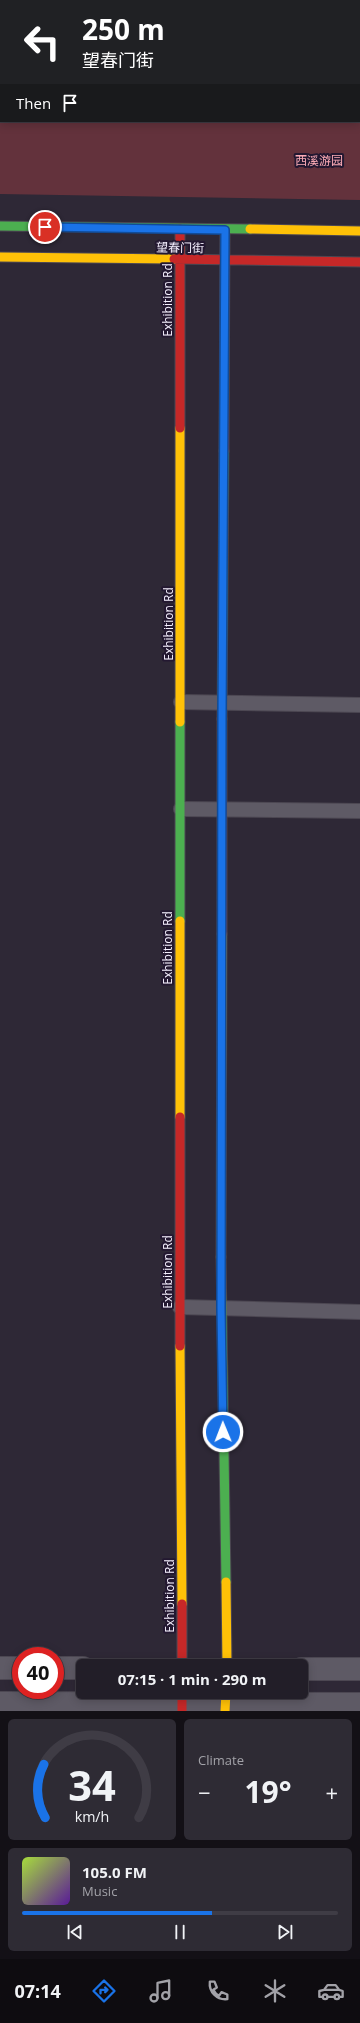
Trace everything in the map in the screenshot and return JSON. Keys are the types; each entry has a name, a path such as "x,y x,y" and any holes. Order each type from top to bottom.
{"street":[{"name":"望春门街","path":"0,226 360,231"},
{"name":"Exhibition Rd","path":"180,229 180,1307 182,1659"},
{"path":"225,230 222,702 221,1308 227,1659"},
{"name":"望春门街","path":"0,257 360,262"},
{"path":"0,1668 12,1668"},
{"path":"64,1668 76,1668"},
{"path":"308,1669 360,1669"},
{"path":"0,1703 225,1702 360,1704"}],"lane":[{"path":"181,702 360,705"},
{"path":"181,809 360,811"},
{"path":"180,1307 360,1312"}],"green space":[{"name":"西溪游园","path":"0,122 360,122 360,200 0,194"}],"traffic: fast":[{"path":"0,226 250,229"},
{"path":"222,719 224,451"},
{"path":"180,722 180,921"},
{"path":"221,1257 226,1582"}],"traffic: slow":[{"path":"250,229 360,231"},
{"path":"0,257 174,259"},
{"path":"180,428 180,722"},
{"path":"180,921 180,1117"},
{"path":"221,1257 222,934"},
{"path":"180,1346 182,1604"},
{"path":"226,1582 227,1659"},
{"path":"225,1711 226,1699"}],"traffic: jam":[{"path":"180,229 180,428"},
{"path":"224,451 225,230"},
{"path":"174,259 360,262"},
{"path":"222,719 222,934"},
{"path":"180,1117 180,1346"},
{"path":"182,1604 182,1659"},
{"path":"182,1699 182,1711"}],"route":[{"path":"45,227 225,230 221,1308 223,1432"}]}
